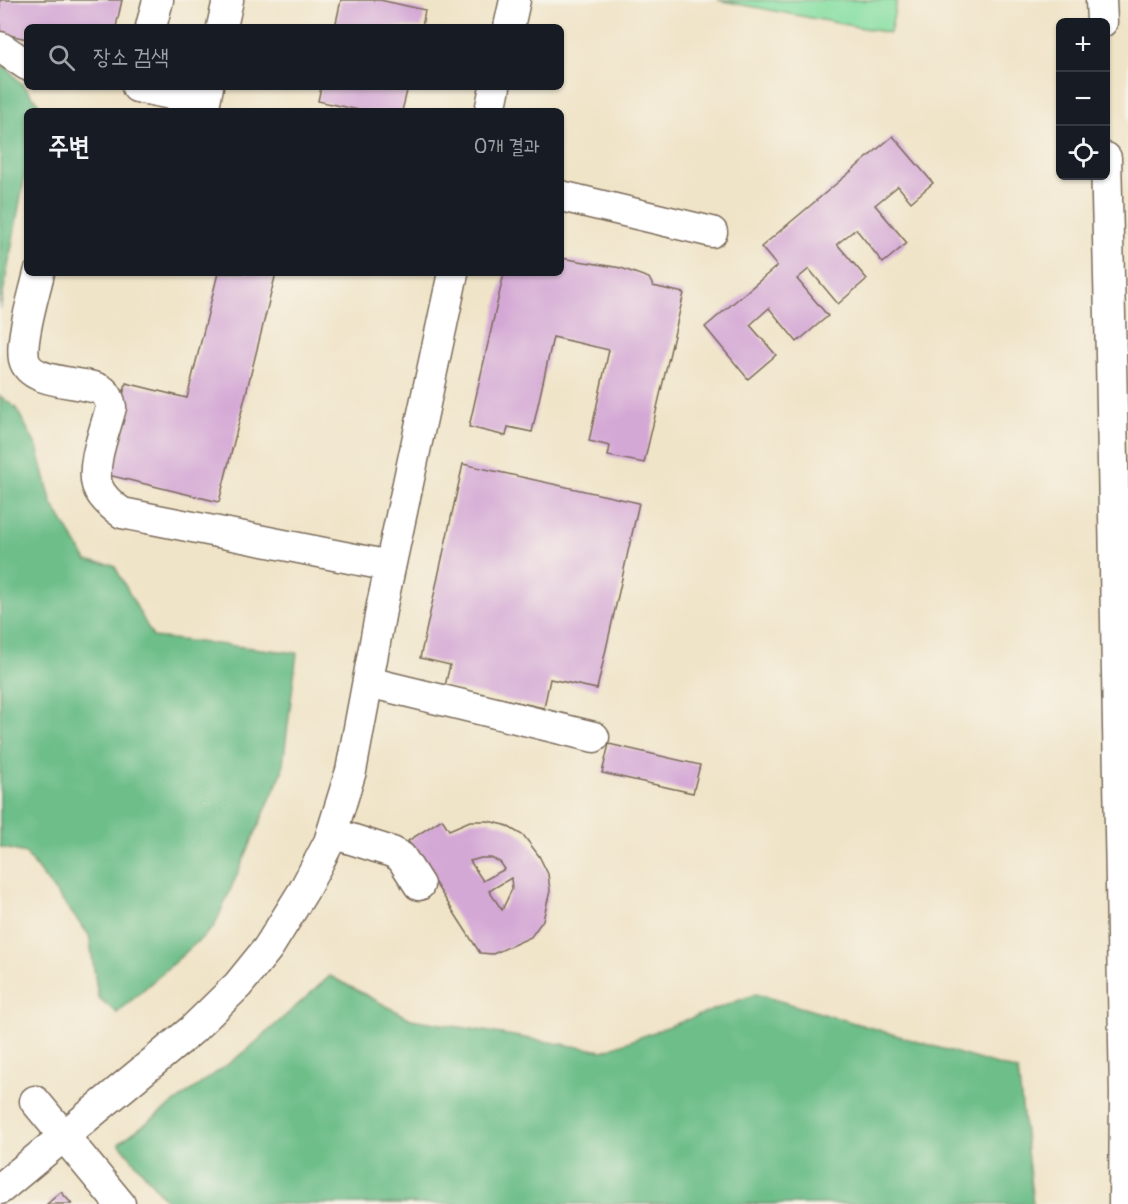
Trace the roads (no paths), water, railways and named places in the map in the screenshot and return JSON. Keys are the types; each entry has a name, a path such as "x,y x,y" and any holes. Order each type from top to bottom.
{"street":[{"path":"152,24 158,0"},
{"path":"223,24 228,0"},
{"path":"510,24 515,0"},
{"path":"1101,0 1102,18"},
{"path":"0,47 24,63"},
{"path":"152,90 205,101 207,90"},
{"path":"491,108 494,90"},
{"path":"1107,180 1125,1082 1124,1204"},
{"path":"564,197 712,232"},
{"path":"38,276 23,345 24,362 34,373 102,391 110,399 111,407 96,467 98,485 108,503 122,513 390,566"},
{"path":"0,1190 192,1030 238,985 268,948 304,890 332,833 351,771 390,566 452,276"},
{"path":"368,682 594,737"},
{"path":"332,833 401,857 419,885"},
{"path":"35,1101 120,1204"}]}
